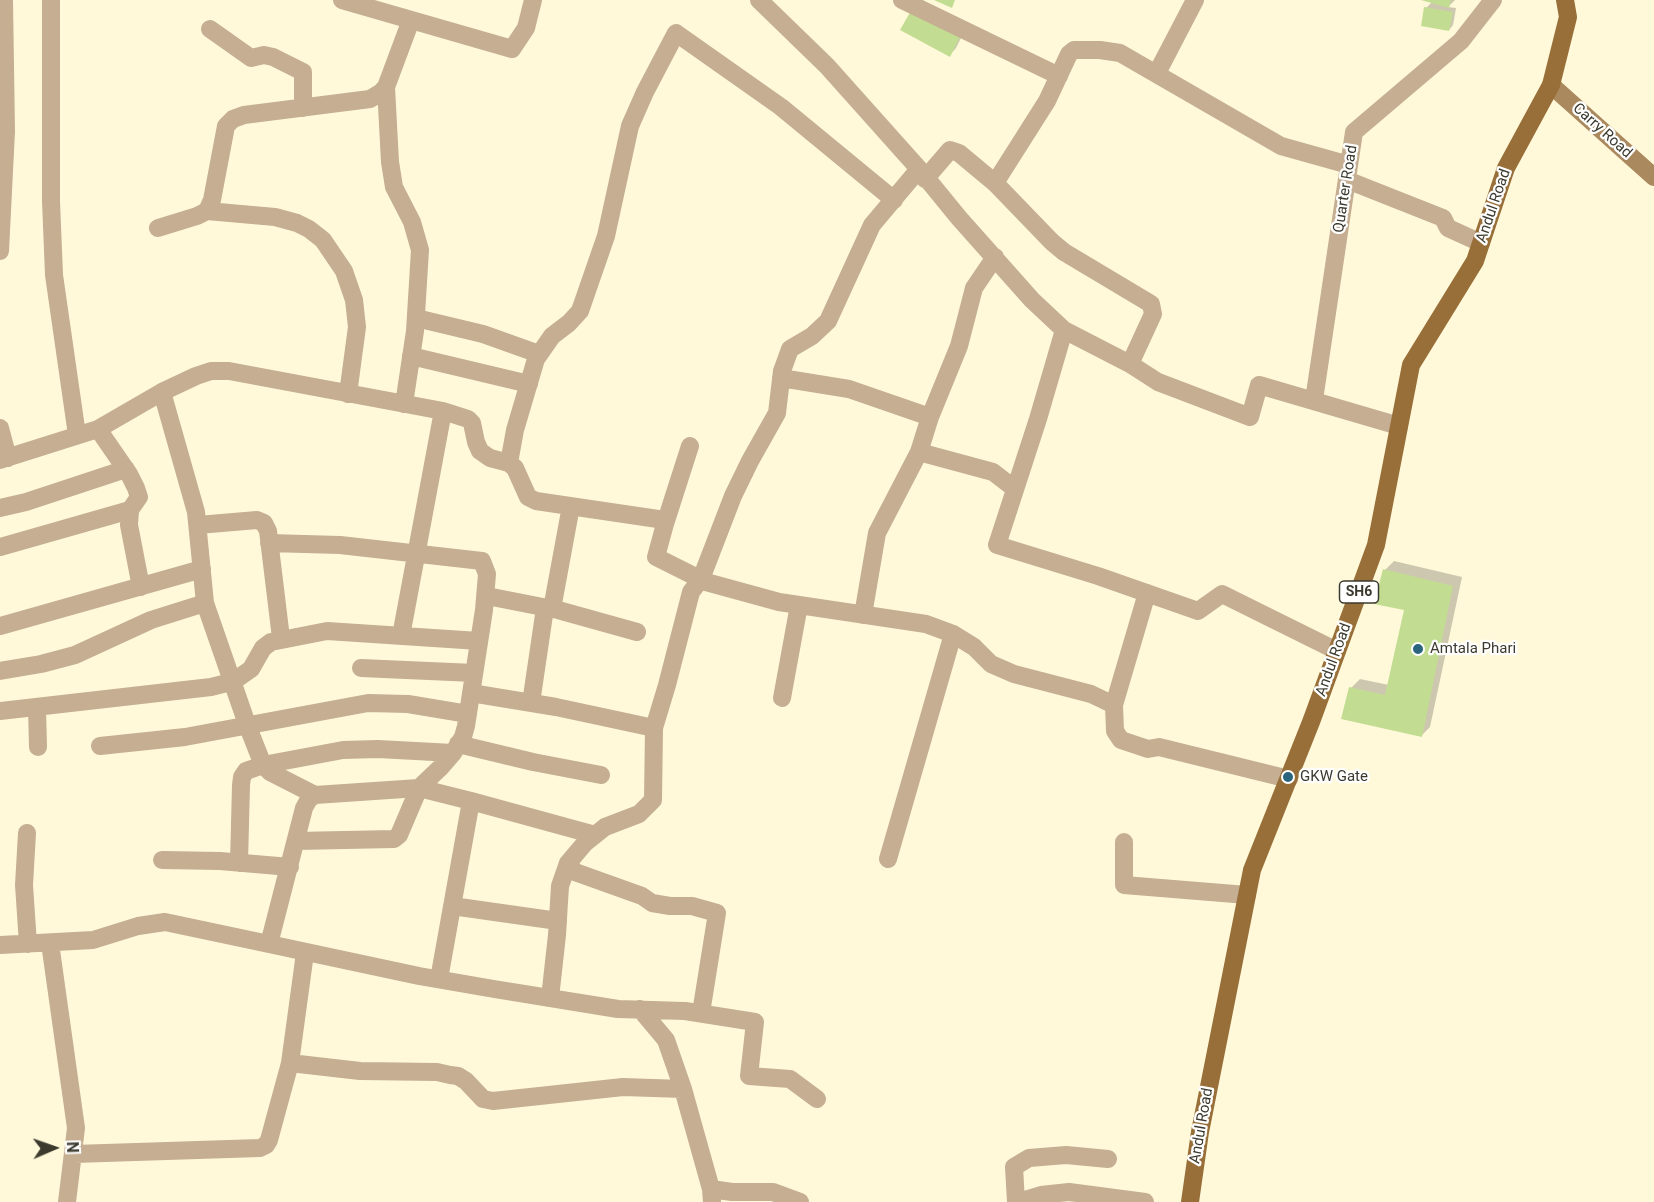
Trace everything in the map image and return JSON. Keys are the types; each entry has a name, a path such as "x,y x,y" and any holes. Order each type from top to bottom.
{"main road":[{"name":"Andul Road","path":"1190,1202 1202,1122 1252,870 1376,545 1411,365 1475,261 1506,168 1551,85 1568,17 1566,0"},
{"name":"Carry Road","path":"1551,85 1654,177"}],"street":[{"path":"0,251 6,130 4,0"},
{"path":"51,0 51,201 54,275 77,435"},
{"path":"342,0 370,4 411,20 512,49 526,28 533,0"},
{"path":"759,0 827,66 1032,300 1064,330 1130,364 1158,382 1250,417 1259,385 1399,426"},
{"path":"902,0 1059,76"},
{"path":"1157,73 1196,0"},
{"name":"Quarter Road","path":"1314,400 1354,132 1461,41 1493,0"},
{"path":"404,404 416,318 420,250 412,222 394,187 390,162 386,87 411,20"},
{"path":"210,29 251,58 264,55 273,57 303,72 303,108"},
{"path":"509,463 515,430 539,354 552,336 569,323 580,310 606,236 630,126 676,33 781,107 894,200"},
{"path":"995,183 1047,101 1069,54 1074,50 1100,50 1120,53 1281,146 1348,172 1443,218 1448,228 1480,243"},
{"path":"207,211 212,200 226,126 233,119 244,115 370,99 386,87"},
{"path":"550,998 560,886 568,863 605,827 639,814 653,800 654,728 691,592 701,579 733,496 777,413 781,378 790,349 812,336 828,321 872,225 894,200 950,150 959,153 995,183 1064,252 1151,304 1154,314 1130,364"},
{"path":"158,228 207,211 275,217 297,223 323,240 344,271 354,300 357,327 348,394"},
{"path":"863,615 877,533 919,452 958,346 974,288 995,257"},
{"path":"416,318 483,334 539,354"},
{"path":"1064,330 997,545 1198,611 1222,594 1337,651"},
{"path":"411,356 529,384"},
{"path":"0,428 4,459 98,429 162,392 204,373 229,371 443,411 468,419 472,423 480,450 490,458 509,463 515,468 528,497 536,501 658,519 665,524"},
{"path":"781,378 849,389 930,417"},
{"path":"162,392 191,491 198,525 205,603 248,727 263,765 270,772 315,795"},
{"path":"401,636 443,411"},
{"path":"98,429 126,470 139,497 130,510 129,525 141,587"},
{"path":"690,446 656,557 701,579 779,602 926,624 953,634 974,647 991,664 1014,674 1091,694 1114,705"},
{"path":"919,452 993,472 1016,489"},
{"path":"0,508 126,470"},
{"path":"531,703 571,506"},
{"path":"0,547 130,510"},
{"path":"198,525 257,520 264,523 268,531 281,639"},
{"path":"269,543 340,545 482,561 487,574 487,596 463,737 440,768 419,788 399,835 394,839 297,841"},
{"path":"0,626 202,569"},
{"path":"1147,593 1114,705 1115,730 1121,740 1148,749 1159,747 1289,778"},
{"path":"487,596 549,609 637,632"},
{"path":"0,671 75,655 151,620 205,603"},
{"path":"782,698 799,605"},
{"path":"0,711 189,691 231,682 251,669 262,648 271,642 327,631 479,641"},
{"path":"888,859 953,634"},
{"path":"361,668 474,673"},
{"path":"471,693 654,728"},
{"path":"100,746 185,738 248,727 331,708 368,703 408,704 468,714"},
{"path":"37,707 38,747"},
{"path":"239,863 242,777 246,771 263,765 343,750 456,749 601,775"},
{"path":"269,944 304,808 309,799 315,795 419,788 595,835"},
{"path":"439,980 471,801"},
{"path":"27,833 24,885 28,944"},
{"path":"1124,842 1124,885 1247,895"},
{"path":"162,860 290,867"},
{"path":"568,863 574,872 642,896 652,903 692,906 717,913 701,1013"},
{"path":"452,906 558,921"},
{"path":"0,945 93,940 138,926 165,922 439,980 618,1009 686,1011 755,1022 749,1076 790,1079 818,1099"},
{"path":"50,943 76,1128 67,1202"},
{"path":"74,1154 260,1148 266,1145 290,1063 305,952"},
{"path":"640,1010 666,1040 683,1089 711,1195 732,1192 773,1192 800,1202"},
{"path":"290,1063 360,1071 450,1074 466,1082 483,1099 493,1101 623,1088 683,1089"},
{"path":"1108,1159 1066,1155 1029,1158 1014,1167 1017,1202 1041,1195 1145,1202"}],"building":[{"path":"934,0 955,0 952,8"},
{"path":"1421,0 1451,0 1449,8"},
{"path":"1424,7 1453,12 1449,31 1421,26"},
{"path":"912,9 961,35 950,57 900,30"},
{"name":"Amtala Phari","path":"1383,569 1453,586 1422,737 1341,719 1349,687 1385,695 1404,610 1374,604"}],"place":[{"name":"Amtala Phari","path":"1418,649"},
{"name":"GKW Gate","path":"1288,777"}]}
